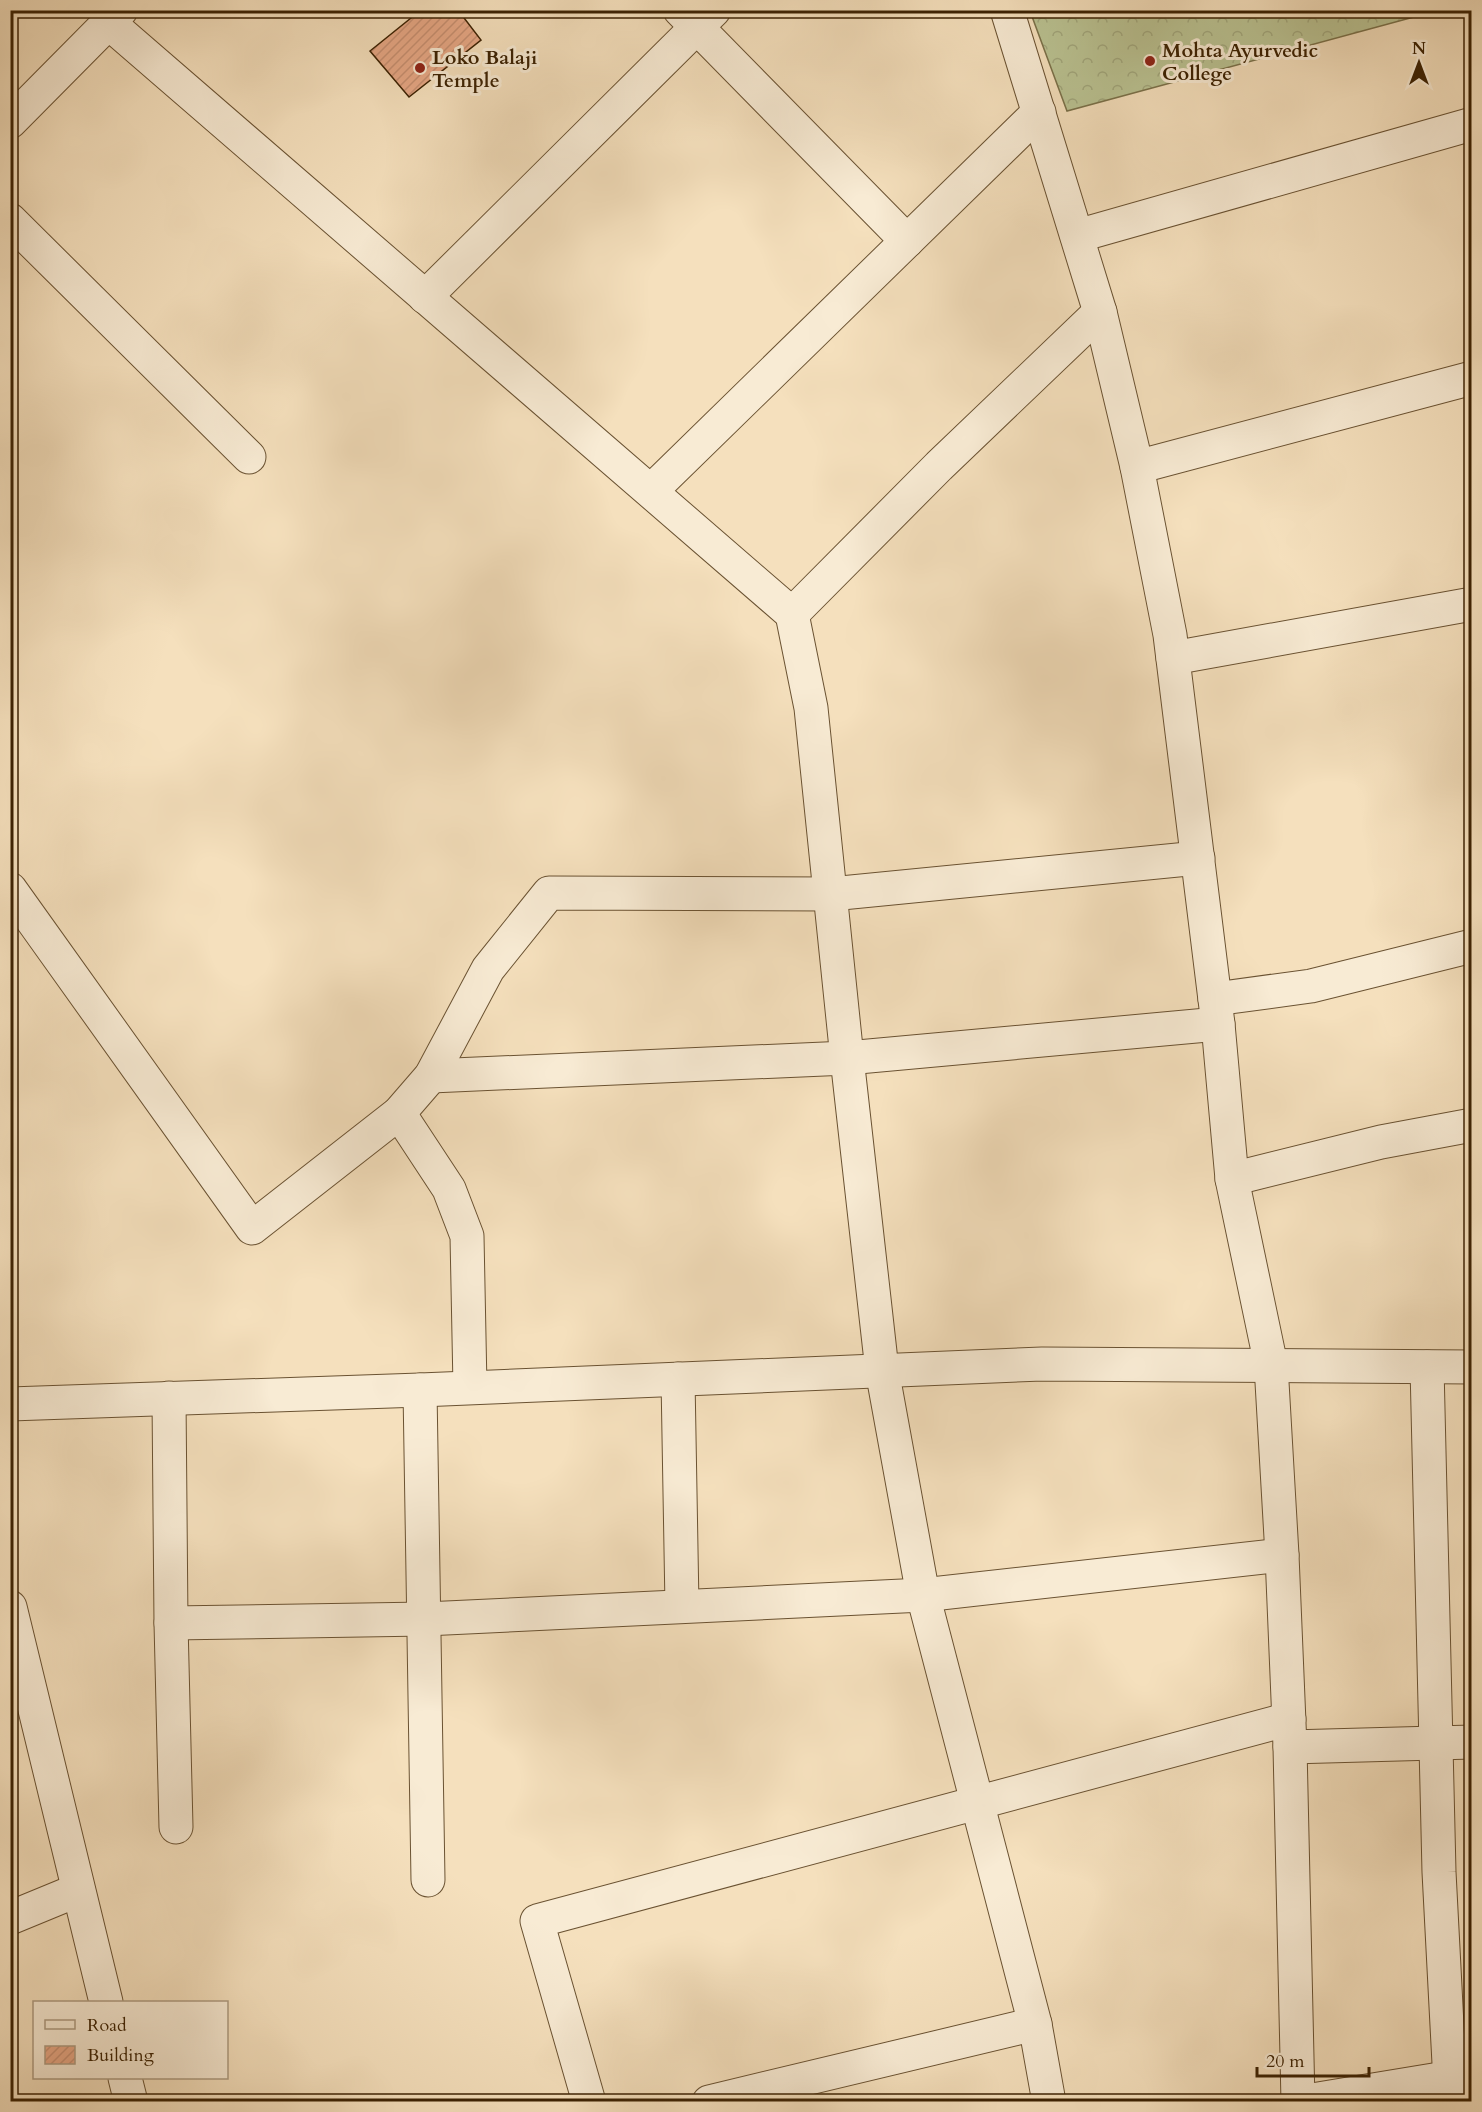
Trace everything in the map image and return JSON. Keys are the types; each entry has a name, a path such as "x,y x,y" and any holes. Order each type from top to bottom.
{"street":[{"path":"1007,10 1100,312 1137,466 1173,658 1216,1011 1232,1179 1271,1365 1290,1733 1299,2102 1458,2084 1439,1872 1427,1367"},
{"path":"425,297 697,16 907,241"},
{"path":"10,122 115,17 425,297 792,614 811,708 882,1370 923,1594 1035,2024 1049,2102"},
{"path":"651,491 1039,112"},
{"path":"1077,236 1472,124"},
{"path":"10,220 249,457"},
{"path":"792,614 939,466 1100,312"},
{"path":"1137,466 1472,378"},
{"path":"1173,658 1472,604"},
{"path":"10,889 252,1228 399,1113 431,1076 488,969 549,893 831,894 1198,858"},
{"path":"431,1076 847,1058 1216,1011 1472,946"},
{"path":"399,1113 449,1189 467,1236 470,1387"},
{"path":"1232,1179 1381,1142 1472,1125"},
{"path":"10,1404 420,1390 1042,1364 1472,1367"},
{"path":"678,1379 682,1606"},
{"path":"420,1390 428,1880"},
{"path":"169,1398 176,1827"},
{"path":"171,1623 425,1619 923,1594 1282,1555"},
{"path":"10,1607 106,2001"},
{"path":"589,2102 537,1921 978,1804 1290,1733 1436,1743 1472,1742"},
{"path":"10,1918 78,1890"},
{"path":"709,2102 1035,2024"},
{"path":"125,2079 131,2102"}],"green space":[{"name":"Mohta Ayurvedic College","path":"1030,10 1436,11 1067,111"}],"building":[{"path":"421,10 458,10 481,40 409,97 370,51"}],"place":[{"name":"Mohta Ayurvedic College","path":"1150,61"},
{"name":"Loko Balaji Temple","path":"420,68"}]}
